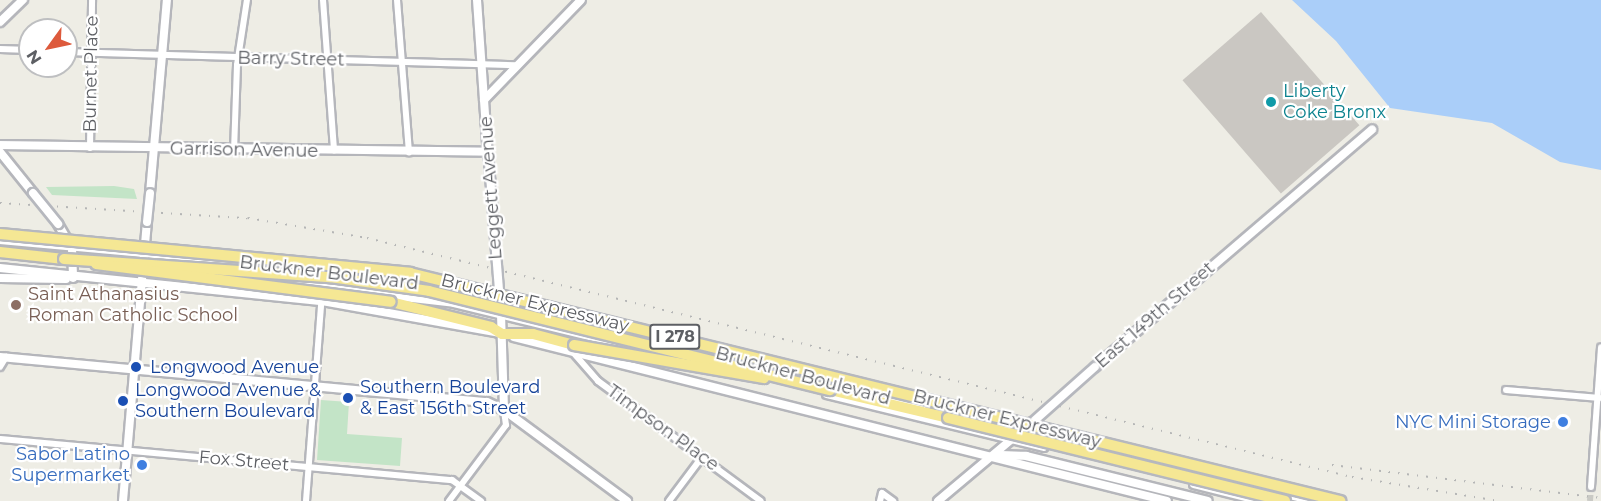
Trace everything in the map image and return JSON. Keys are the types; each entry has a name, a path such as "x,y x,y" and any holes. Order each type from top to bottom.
{"highway":[{"name":"Bruckner Expressway","path":"0,234 410,273 1340,501"},
{"name":"Bruckner Expressway","path":"0,253 68,260 330,277 429,291 1285,501"},
{"path":"68,260 186,279 391,302 491,327 502,334 533,334 573,347 830,390"}],"main road":[{"path":"0,22 22,0"},
{"path":"123,501 167,0"},
{"name":"Leggett Avenue","path":"477,0 500,301 504,410"},
{"path":"484,100 515,65 581,0"},
{"name":"East 149th Street","path":"938,501 1372,130"},
{"name":"Garrison Avenue","path":"0,145 234,151 488,152"},
{"path":"0,152 58,225 72,248 68,260 73,278"},
{"name":"Bruckner Boulevard","path":"0,240 324,269 412,281 1020,431 1316,501"},
{"name":"Bruckner Boulevard","path":"68,260 323,285 454,303 501,317 1261,501"},
{"name":"Bruckner Boulevard","path":"0,268 73,278 322,301 502,334"},
{"name":"Bruckner Boulevard","path":"0,278 44,282 73,278"},
{"name":"Bruckner Boulevard","path":"573,347 1167,501"},
{"path":"3,357 479,400 504,410 627,501"},
{"name":"Bruckner Boulevard","path":"991,455 1026,456 1208,501"},
{"path":"1220,478 1261,501"}],"street":[{"name":"Burnet Place","path":"90,147 92,0"},
{"path":"234,151 239,58 247,0"},
{"path":"323,0 334,152"},
{"path":"397,0 409,153"},
{"path":"0,49 18,50"},
{"name":"Barry Street","path":"78,52 515,65"},
{"path":"306,501 324,269"},
{"name":"Timpson Place","path":"573,347 598,381 761,501"},
{"path":"1591,487 1601,347"},
{"path":"0,367 3,357"},
{"path":"1506,390 1599,398"},
{"name":"Leggett Avenue","path":"449,501 506,425 504,410"},
{"name":"Fox Street","path":"0,439 452,480 481,501"},
{"path":"669,501 702,457"},
{"path":"880,501 882,493 893,501"}],"green space":[{"path":"114,186 134,189 137,199 52,195 46,187"},
{"path":"321,400 349,402 347,434 402,438 400,466 317,460"}],"water":[{"path":"1292,0 1601,0 1601,170 1560,162 1492,123 1390,108 1336,41"}],"building":[{"name":"Liberty Coke Bronx","path":"1261,12 1359,125 1281,193 1183,80"}],"tunnel":[{"path":"1590,501 1591,487"}],"railway":[{"path":"0,203 248,218 367,238 1352,477 1499,501"},
{"path":"1332,465 1601,498"}],"place":[{"name":"Liberty Coke Bronx","path":"1271,102"},
{"name":"Saint Athanasius Roman Catholic School","path":"16,305"},
{"name":"Longwood Avenue","path":"136,367"},
{"name":"Southern Boulevard & East 156th Street","path":"348,398"},
{"name":"Longwood Avenue & Southern Boulevard","path":"123,401"},
{"name":"NYC Mini Storage","path":"1563,422"},
{"name":"Sabor Latino Supermarket","path":"142,465"}]}
